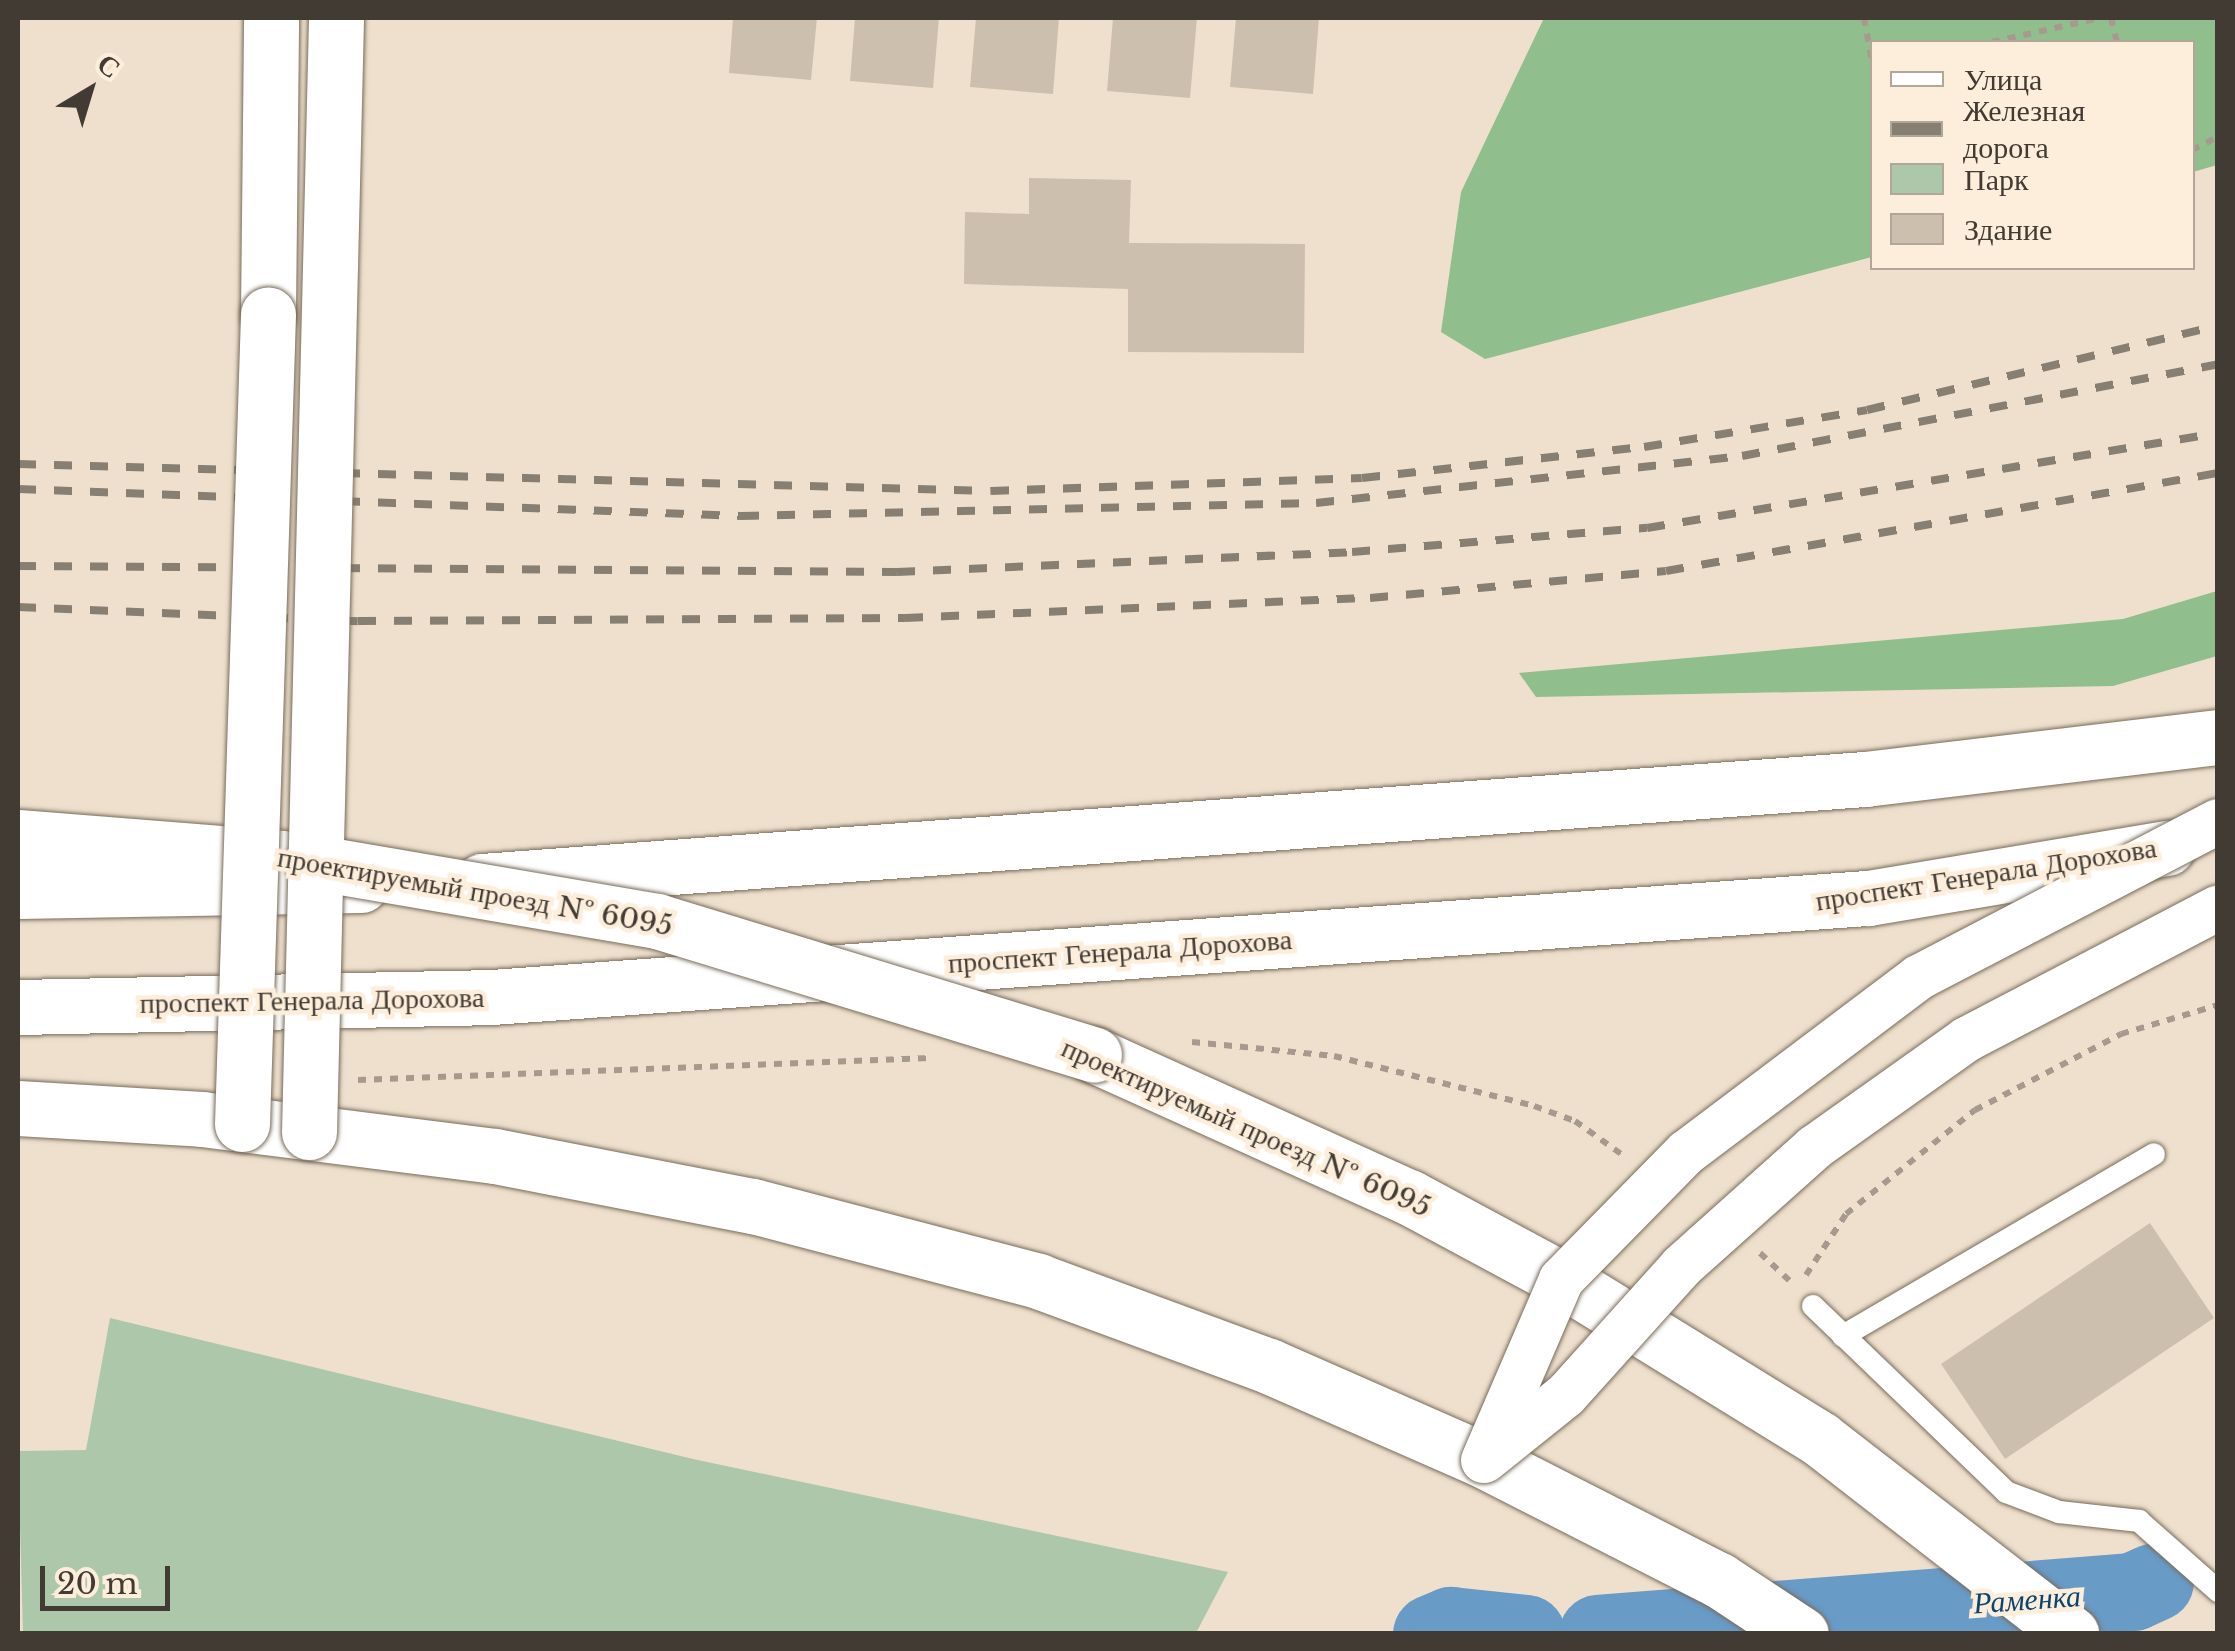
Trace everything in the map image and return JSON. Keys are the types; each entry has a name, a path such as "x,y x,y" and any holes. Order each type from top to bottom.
{"main road":[{"path":"242,1124 246,852 272,18"},
{"path":"309,1132 312,862 336,18"},
{"path":"18,891 439,884 1865,779 2218,737"},
{"name":"проектируемый проезд № 6095","path":"18,836 246,852 657,921 1094,1055 1409,1197 1562,1279 1820,1439 2071,1634"},
{"name":"проспект Генерала Дорохова","path":"18,1007 492,997 1868,898 2218,840"},
{"path":"18,1108 309,1132 753,1206 1038,1281 1269,1366 1483,1460 1720,1580 1802,1634"}],"street":[{"path":"1483,1460 1562,1279 1686,1152 1918,977 2218,821"},
{"path":"1483,1460 1634,1322 1681,1266 1814,1147 1966,1039 2218,907"}],"lane":[{"path":"1843,1336 2154,1154"},
{"path":"1813,1306 2006,1492 2059,1512 2138,1521 2218,1590"}],"path":[{"path":"1864,18 1870,50"},
{"path":"2001,40 2099,18"},
{"path":"2195,149 2218,138"},
{"path":"1744,1242 1797,1289 1846,1214 1975,1110 2121,1034 2218,1004"},
{"path":"1183,1042 1334,1056 1534,1106 1574,1120 1636,1164"},
{"path":"344,1081 953,1057"}],"green space":[{"path":"1544,18 2217,18 2217,165 2195,171 2195,40 1870,40 1870,258 1485,359 1441,332 1461,192"},
{"path":"2217,591 2217,656 2113,686 1536,697 1519,673 2123,619"},
{"path":"110,1318 693,1459 1228,1572 1196,1633 23,1633 18,1451 86,1450"}],"building":[{"path":"733,18 817,18 811,80 729,73"},
{"path":"855,18 939,18 933,88 850,81"},
{"path":"976,18 1059,18 1053,94 970,87"},
{"path":"1113,18 1197,18 1190,98 1107,91"},
{"path":"1236,18 1319,18 1313,94 1230,87"},
{"path":"1029,178 1131,180 1129,243 1305,244 1304,353 1128,352 1128,289 964,284 965,212 1029,214"},
{"path":"2150,1223 2214,1318 2005,1459 1941,1364"}],"waterway":[{"name":"Раменка","path":"1598,1634 2133,1592 2155,1582"},
{"name":"Раменка","path":"1432,1634 1451,1626 1527,1634"}],"railway":[{"path":"18,464 991,491 1362,478 1644,447 1867,410 2218,326"},
{"path":"18,489 741,516 1316,503 1742,456 2218,364"},
{"path":"18,566 897,572 1352,552 1647,528 2218,433"},
{"path":"18,607 358,621 905,618 1370,598 1666,571 2218,473"}]}
